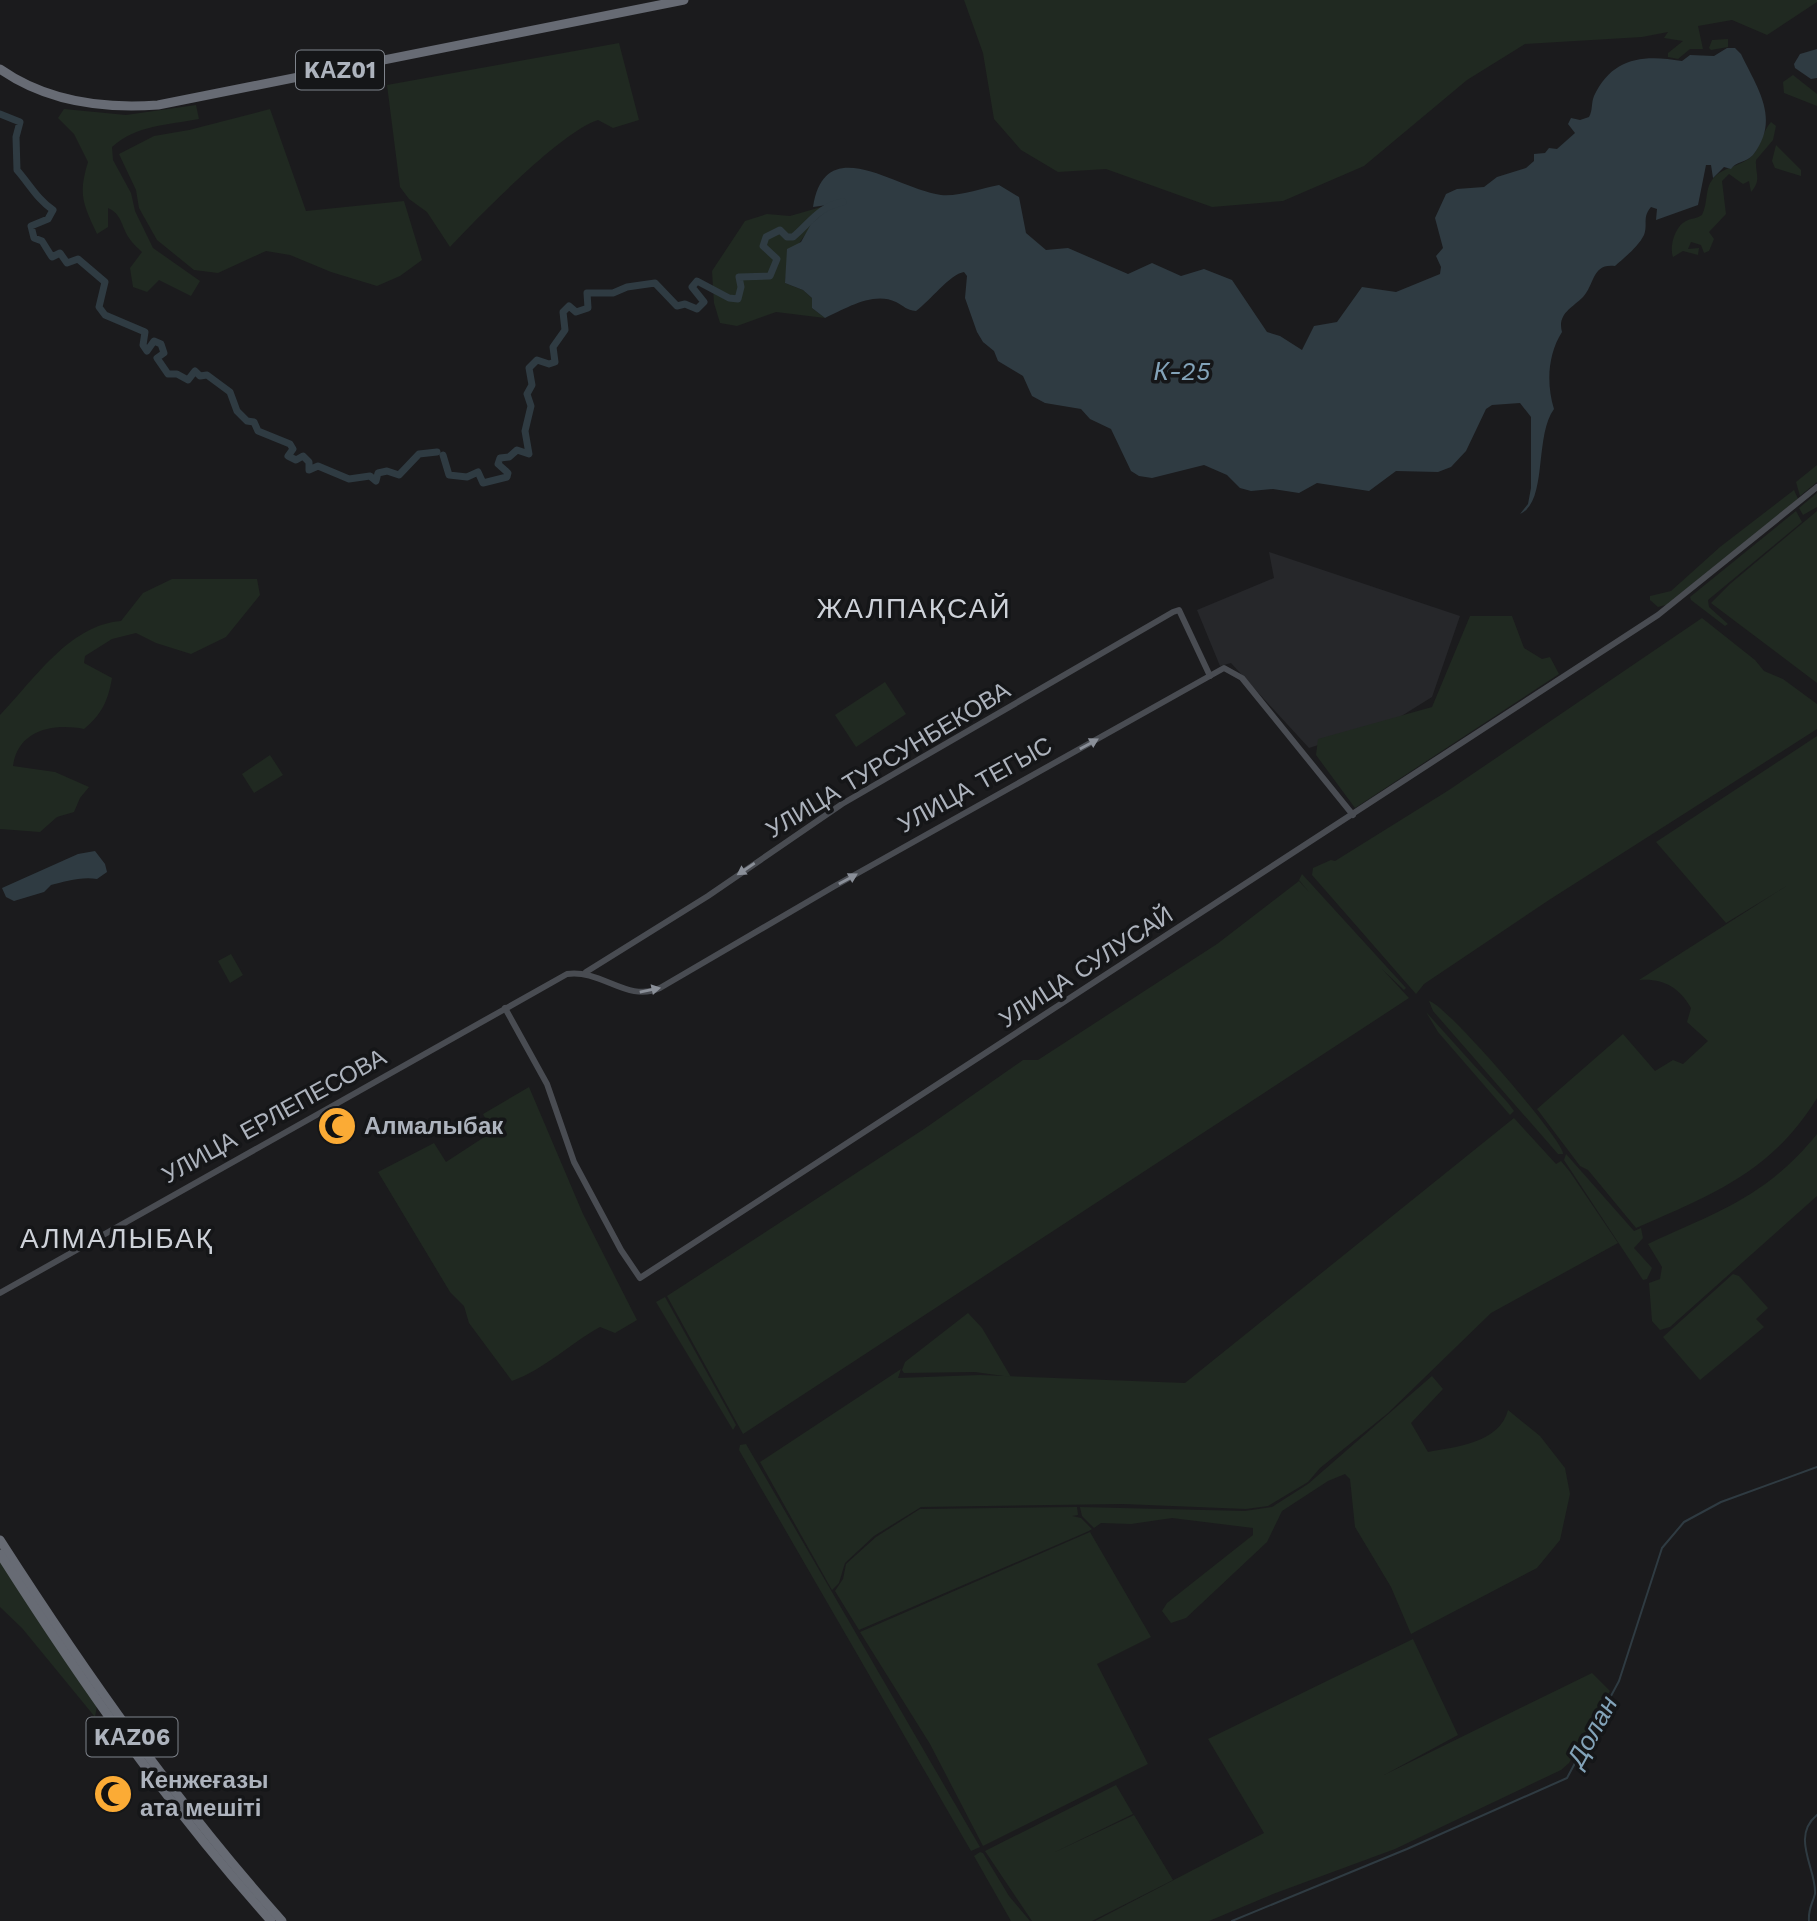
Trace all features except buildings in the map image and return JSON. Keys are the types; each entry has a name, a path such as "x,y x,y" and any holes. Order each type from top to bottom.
{"highway":[{"name":"KАZ01","path":"0,69 33,88 61,98 100,106 158,105 684,0"},
{"name":"KАZ06","path":"0,1540 119,1718 198,1829 282,1921"},
{"name":"KАZ06","path":"0,1554 111,1722 271,1921"}],"main road":[{"name":"УЛИЦА СУЛУСАЙ","path":"505,1008 542,1073 574,1162 639,1278 1668,608 1817,488"},
{"name":"УЛИЦА ТУРСУНБЕКОВА","path":"586,972 708,896 842,804 1179,610 1210,676"},
{"path":"1210,676 1227,668 1242,678 1353,815"},
{"name":"УЛИЦА ТЕГЫС","path":"567,974 586,972 640,993 660,988 1210,676"},
{"name":"УЛИЦА ЕРЛЕПЕСОВА","path":"0,1293 567,974"}],"shaded area":[{"path":"964,0 1817,2 1767,35 1732,20 1698,26 1703,49 1690,49 1678,59 1668,57 1668,53 1683,41 1664,38 1668,32 1642,37 1525,44 1467,80 1364,166 1283,201 1212,207 1106,169 1058,172 1021,150 994,119 983,53"},
{"path":"1728,39 1728,47 1711,50 1709,48 1712,40"},
{"path":"619,43 639,120 613,128 598,120 582,127 521,176 450,247 427,212 409,199 400,187 387,85"},
{"path":"1793,75 1817,94 1817,106 1784,93 1783,82"},
{"path":"196,105 199,119 142,130 112,147 113,160 131,193 135,211 153,248 200,281 191,296 159,280 147,292 133,287 130,268 142,252 130,240 116,214 108,208 108,227 97,234 88,215 83,191 88,162 74,134 58,118 64,109 126,115"},
{"path":"270,109 306,211 404,201 422,260 400,276 377,286 331,272 290,255 266,251 218,273 194,270 157,240 139,208 136,190 119,154 154,136"},
{"path":"1771,122 1776,126 1773,140 1756,160 1757,180 1751,192 1749,181 1743,184 1729,174 1722,181 1726,214 1709,232 1714,239 1709,251 1704,253 1701,245 1691,242 1688,249 1699,248 1698,255 1683,251 1673,257 1676,232 1686,221 1702,215 1712,180 1716,175 1753,155"},
{"path":"1776,145 1801,170 1801,176 1775,168 1772,161"},
{"path":"835,203 802,239 791,260 785,283 803,290 812,298 812,308 825,318 776,312 737,326 720,323 714,303 712,271 745,221 767,214 790,216"},
{"path":"1817,465 1817,482 1800,496 1796,482"},
{"path":"1794,490 1798,499 1666,605 1658,607 1650,600 1650,596 1671,591 1720,547"},
{"path":"1817,493 1817,507 1803,515 1799,508"},
{"path":"1796,511 1802,522 1708,600 1709,607 1728,624 1725,626 1691,600 1690,597"},
{"path":"1817,511 1817,683 1711,603"},
{"path":"1269,552 1460,616 1432,697 1395,720 1309,748 1231,663 1220,666 1197,610 1274,578"},
{"path":"172,579 257,579 260,595 226,637 191,654 156,643 136,633 112,639 85,656 84,663 112,678 100,712 84,729 61,727 29,737 16,754 13,766 55,772 89,787 74,812 57,817 40,832 0,829 0,715 69,643 85,632 121,621 143,593"},
{"path":"1470,616 1512,616 1524,648 1542,659 1550,657 1559,674 1355,808 1316,755 1318,739 1432,707"},
{"path":"1702,618 1755,660 1764,671 1783,679 1817,704 1817,729 1549,900 1424,984 1416,994 1312,875 1313,868 1331,860 1335,861 1449,790"},
{"path":"885,682 906,714 856,747 835,715"},
{"path":"1817,736 1817,1098 1780,1145 1760,1163 1714,1192 1636,1228 1588,1170 1580,1166 1537,1109 1623,1034 1655,1071 1673,1060 1683,1064 1708,1041 1687,1022 1691,1008 1676,989 1663,982 1639,980 1788,885 1726,923 1656,842"},
{"path":"270,755 283,775 254,793 242,774"},
{"path":"1302,874 1406,988 1404,990 1382,969 1409,998 743,1434 667,1296 924,1129 1023,1060 1038,1060 1217,944 1299,881 1309,892 1299,880"},
{"path":"231,954 243,975 230,983 218,961"},
{"path":"1429,1001 1457,1024 1503,1074 1545,1125 1563,1154 1558,1154 1433,1011"},
{"path":"1426,1012 1508,1103 1514,1111 1510,1115 1438,1032"},
{"path":"529,1087 583,1214 637,1320 615,1333 600,1327 535,1370 512,1381 469,1323 464,1306 450,1292 378,1172 434,1143 446,1162 492,1132 483,1114"},
{"path":"1514,1118 1556,1164 1561,1161 1618,1243 1491,1313 1388,1413 1320,1468 1308,1482 1268,1506 1246,1509 1123,1504 921,1507 874,1536 845,1563 839,1583 832,1590 760,1462 901,1369 898,1378 980,1375 1185,1383"},
{"path":"1817,1134 1817,1196 1670,1327 1660,1330 1652,1321 1649,1283 1660,1279 1662,1267 1648,1244 1719,1211 1760,1188 1798,1155"},
{"path":"1566,1154 1634,1231 1641,1228 1643,1238 1634,1248 1652,1268 1647,1279 1643,1280 1564,1160"},
{"path":"1733,1274 1739,1276 1768,1308 1756,1319 1764,1327 1700,1380 1663,1337"},
{"path":"665,1297 736,1425 733,1430 656,1302"},
{"path":"968,1313 982,1328 1011,1377 975,1372 904,1373 902,1370 905,1362"},
{"path":"1432,1376 1443,1389 1411,1423 1428,1452 1475,1442 1496,1430 1508,1410 1540,1436 1565,1468 1570,1494 1560,1540 1537,1568 1411,1634 1391,1587 1355,1527 1350,1479 1345,1474 1328,1481 1282,1511 1267,1542 1186,1618 1171,1623 1162,1611 1167,1603 1253,1535 1253,1528 1172,1518 1131,1524 1101,1523 1094,1528 1082,1516 1080,1507 1245,1511 1272,1507 1308,1484"},
{"path":"746,1444 980,1847 971,1851 739,1450 740,1445"},
{"path":"1077,1507 1078,1515 1072,1516 1081,1518 1092,1529 1089,1531 859,1630 835,1591 843,1579 846,1564 876,1537 920,1509"},
{"path":"1090,1532 1151,1637 1097,1664 1148,1764 983,1846 930,1744 860,1632"},
{"path":"0,1555 97,1706 95,1717 22,1628 0,1607"},
{"path":"1413,1639 1458,1735 1384,1775 1592,1673 1610,1691 1569,1763 1561,1770 1395,1849 1209,1921 1095,1921 1264,1833 1208,1739"},
{"path":"1116,1785 1133,1814 1053,1853 1134,1815 1173,1880 1092,1921 1032,1921 985,1851"},
{"path":"980,1852 1009,1896 1030,1921 1011,1921 974,1856"}],"water":[{"name":"К-25","path":"1727,48 1735,48 1741,54 1764,104 1765,129 1761,142 1753,155 1731,169 1724,167 1713,178 1711,165 1706,165 1698,205 1656,220 1657,209 1651,207 1647,214 1644,235 1638,244 1615,266 1598,271 1587,292 1564,316 1562,332 1551,359 1550,389 1554,409 1544,435 1538,483 1529,507 1520,514 1528,504 1531,488 1531,417 1520,403 1492,405 1486,409 1466,451 1451,467 1438,472 1396,471 1369,491 1317,483 1299,493 1273,489 1251,491 1240,488 1227,475 1204,465 1152,478 1139,476 1131,471 1111,429 1090,419 1081,409 1045,403 1032,396 1023,376 998,361 994,351 983,342 977,332 965,298 967,276 964,272 953,278 916,311 887,299 878,299 859,303 825,318 812,308 812,298 803,290 785,283 787,249 801,242 811,224 834,204 813,207 820,184 832,172 847,168 865,170 941,195 962,194 999,185 1019,197 1026,233 1046,250 1068,248 1128,274 1152,263 1181,276 1204,269 1232,280 1267,332 1280,336 1302,350 1314,326 1337,322 1362,287 1396,292 1440,274 1441,267 1436,256 1443,248 1435,218 1446,194 1457,189 1484,187 1497,177 1526,168 1534,161 1534,154 1545,153 1549,148 1557,149 1575,133 1568,124 1571,118 1580,120 1589,117 1594,96 1601,83 1619,66 1641,59 1682,61 1690,55 1714,56"},
{"path":"1817,49 1817,78 1811,79 1795,68 1794,64 1800,54"},
{"path":"95,851 105,864 107,872 97,879 79,879 51,885 44,892 14,901 6,897 2,888 78,854"}],"waterway":[{"path":"0,114 20,122 16,137 17,170 38,197 53,210 48,219 31,226 34,238 42,241 52,257 60,253 67,263 78,259 105,282 99,307 105,315 145,332 143,345 147,351 154,341 161,344 164,353 157,358 168,374 177,374 188,380 195,371 200,376 207,375 230,392 237,411 247,421 254,422 258,431 290,444 293,449 288,456 296,460 303,456 309,462 309,470 318,466 349,479 370,476 376,481 378,473 387,471 399,475 419,454 437,452"},
{"path":"443,455 449,475 467,477 478,472 483,483 507,477 508,473 498,464 500,458 509,457 517,450 529,454 525,431 531,406 527,394 532,385 529,368 537,360 549,364 555,362 553,347 565,330 563,312 569,306 576,312 588,308 587,293 613,293 627,287 655,283 677,306 685,304 697,309 704,302 692,287 697,281 729,298 738,299 741,287 739,277 770,276 777,259 763,246 766,237 780,230 787,237 793,237 821,211 843,202"},
{"name":"Долан","path":"1232,1921 1407,1849 1567,1778 1619,1681 1662,1548 1684,1522 1721,1502 1817,1467"},
{"path":"1809,1921 1815,1885 1805,1843 1809,1824 1817,1815"}],"place":[{"name":"Алмалыбак","path":"337,1126"},
{"name":"Кенжеғазы ата мешіті","path":"113,1794"}],"district":[{"name":"ЖАЛПАҚСАЙ","path":"914,608"},
{"name":"АЛМАЛЫБАҚ","path":"117,1238"}]}
